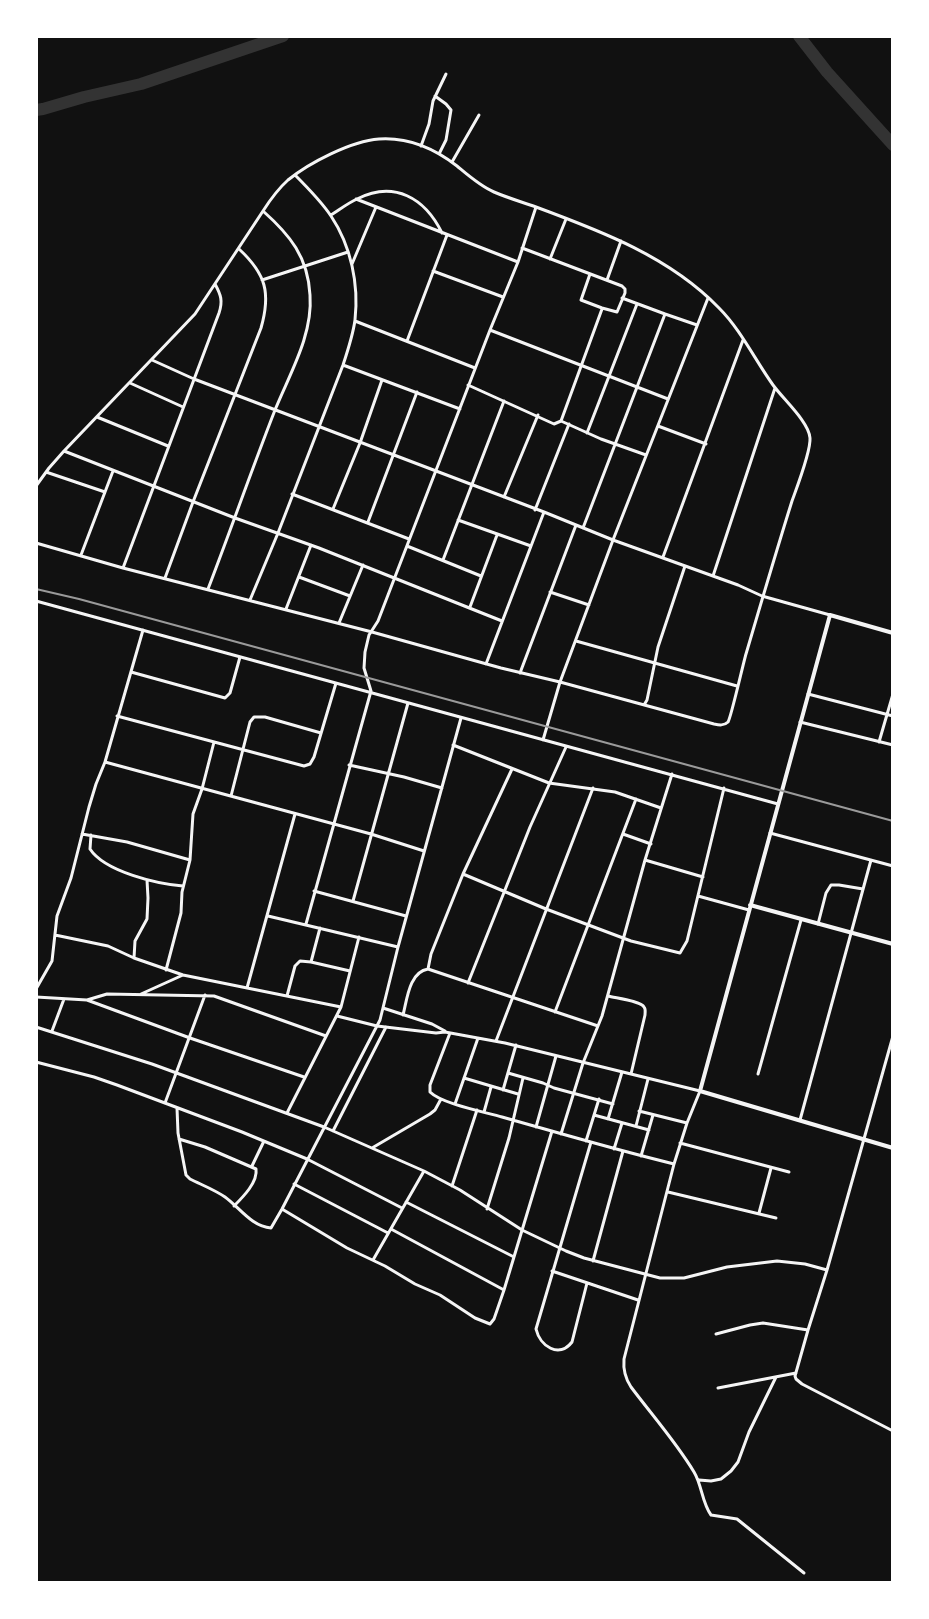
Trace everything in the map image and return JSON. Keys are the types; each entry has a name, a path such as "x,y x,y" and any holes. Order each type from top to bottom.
{"street":[{"path":"421,146 430,124 433,101 446,74"},
{"path":"435,96 451,110 446,130 446,140 439,154"},
{"path":"452,162 479,115"},
{"path":"36,486 64,451 195,314 274,195 295,175 344,149 377,139 421,146 452,162 493,192 566,219 659,260 687,280 725,314 775,388 803,423 810,438 804,463 762,596 729,719 721,725 486,664 208,588 122,568 36,543"},
{"path":"250,600 343,365 355,321 356,296 351,264 340,232 331,216 315,195 295,175"},
{"path":"331,216 356,199 369,194 393,192 405,195 426,208 435,218 442,233"},
{"path":"356,199 518,262"},
{"path":"351,264 376,207"},
{"path":"306,924 370,692 364,663 366,646 378,621 468,385 518,262 536,207"},
{"path":"208,588 275,410 306,336 310,316 310,295 305,267 298,250 287,234 263,211"},
{"path":"550,259 566,219"},
{"path":"407,341 447,235"},
{"path":"607,280 620,242"},
{"path":"522,248 607,280 624,287 625,290 617,312 581,300 590,274"},
{"path":"165,578 266,311 266,299 262,280 252,262 239,249"},
{"path":"262,280 348,252"},
{"path":"433,270 503,298"},
{"path":"122,568 221,307 221,294 215,284"},
{"path":"622,298 697,325"},
{"path":"543,740 560,682 613,540 708,298"},
{"path":"588,432 637,304"},
{"path":"561,421 602,308"},
{"path":"583,528 665,314"},
{"path":"355,321 475,368"},
{"path":"490,330 668,399"},
{"path":"663,557 743,340"},
{"path":"152,360 235,395 762,596 893,632"},
{"path":"343,365 460,409"},
{"path":"333,510 360,443 382,380"},
{"path":"130,383 183,407"},
{"path":"468,385 554,424 561,421 601,439 646,455"},
{"path":"713,576 775,388"},
{"path":"368,522 417,392"},
{"path":"442,560 504,401"},
{"path":"504,497 538,416"},
{"path":"97,417 168,446"},
{"path":"535,510 569,424"},
{"path":"658,426 706,444"},
{"path":"64,451 193,502 363,565 502,621"},
{"path":"80,555 113,471"},
{"path":"46,472 105,492"},
{"path":"292,494 409,538"},
{"path":"486,664 544,512"},
{"path":"458,520 531,546"},
{"path":"520,673 576,525"},
{"path":"470,607 497,535"},
{"path":"286,609 311,545"},
{"path":"407,546 481,576"},
{"path":"339,623 363,565"},
{"path":"644,705 654,672 654,663 686,566"},
{"path":"299,577 350,596"},
{"path":"550,592 589,605"},
{"path":"36,601 778,804"},
{"path":"804,1574 737,1519 711,1515 706,1506 699,1480 690,1464 626,1380 624,1359 674,1164 687,1123 700,1091 830,615"},
{"path":"36,989 52,961 57,916 72,878 96,784 105,762 143,630"},
{"path":"576,641 737,686"},
{"path":"131,672 225,698 230,693 240,657"},
{"path":"117,716 304,766 312,762 336,683"},
{"path":"808,694 893,716"},
{"path":"880,742 893,694"},
{"path":"353,901 408,703"},
{"path":"231,796 250,722 254,717 257,716 321,733"},
{"path":"176,1108 179,1139 186,1175 226,1198 251,1219 269,1228 274,1224 377,1026 461,718"},
{"path":"800,722 893,745"},
{"path":"166,970 181,913 184,886 190,860 193,814 202,789 214,742"},
{"path":"453,745 549,784 615,792 661,808"},
{"path":"468,983 549,784 566,747"},
{"path":"105,762 424,850"},
{"path":"350,765 442,788"},
{"path":"428,970 431,954 463,874 512,769"},
{"path":"561,1134 573,1092 608,996 645,860 672,774"},
{"path":"496,1041 593,788"},
{"path":"463,874 546,909 647,946 680,953 687,941 724,788"},
{"path":"555,1012 636,799"},
{"path":"247,988 295,814"},
{"path":"770,833 893,866"},
{"path":"82,834 127,842 190,860"},
{"path":"623,834 651,844"},
{"path":"91,835 90,849 102,861 147,880 184,886"},
{"path":"645,860 703,877"},
{"path":"800,1120 871,860"},
{"path":"134,958 135,941 147,919 147,880"},
{"path":"818,924 826,893 831,885 863,889"},
{"path":"314,891 406,916"},
{"path":"698,896 749,910"},
{"path":"750,905 893,944"},
{"path":"268,916 398,947"},
{"path":"758,1074 801,920"},
{"path":"311,962 320,928"},
{"path":"55,935 108,946 134,958 183,975 341,1007"},
{"path":"287,1112 341,1007 359,937"},
{"path":"287,996 295,966 300,961 350,971"},
{"path":"403,1015 415,977 422,971 428,970 598,1026"},
{"path":"138,995 183,975"},
{"path":"87,1000 107,994 205,995 230,1001 326,1036"},
{"path":"165,1103 205,995"},
{"path":"608,996 637,1003 645,1008 631,1074"},
{"path":"36,997 87,1000 304,1077"},
{"path":"52,1031 64,999"},
{"path":"383,1008 438,1026 445,1032"},
{"path":"337,1016 377,1026 438,1033 450,1032 496,1041 700,1091 893,1148"},
{"path":"36,1027 176,1073 324,1127 424,1171 452,1186 522,1230 559,1248 593,1261 660,1278 684,1278 727,1267 776,1261 805,1264 827,1270"},
{"path":"333,1131 386,1027"},
{"path":"450,1032 430,1085 430,1092 432,1094 455,1104 588,1142 674,1164"},
{"path":"893,1036 796,1373 796,1379 802,1384 893,1431"},
{"path":"455,1104 478,1038"},
{"path":"503,1090 516,1046"},
{"path":"536,1127 556,1056"},
{"path":"36,1062 94,1077 264,1141 307,1159 402,1208"},
{"path":"608,1120 622,1072"},
{"path":"508,1073 613,1104"},
{"path":"464,1078 518,1094"},
{"path":"487,1209 509,1138 523,1078"},
{"path":"636,1126 648,1079"},
{"path":"484,1112 491,1087"},
{"path":"372,1148 430,1114 437,1107 441,1099"},
{"path":"587,1283 572,1342 561,1351 555,1350 540,1338 536,1329 598,1100"},
{"path":"452,1186 477,1110"},
{"path":"639,1111 687,1123"},
{"path":"594,1115 648,1130"},
{"path":"640,1156 653,1115"},
{"path":"614,1149 622,1123"},
{"path":"282,1210 347,1248 440,1295 474,1318 488,1324 492,1323 504,1290 552,1131"},
{"path":"179,1139 205,1147 256,1169 256,1176 246,1193 234,1206"},
{"path":"252,1166 264,1141"},
{"path":"680,1143 789,1172"},
{"path":"593,1261 623,1151"},
{"path":"759,1213 771,1168"},
{"path":"373,1260 424,1171"},
{"path":"294,1184 388,1233"},
{"path":"668,1192 776,1218"},
{"path":"406,1202 514,1257"},
{"path":"391,1229 504,1290"},
{"path":"552,1271 638,1300"},
{"path":"716,1334 763,1324 808,1330"},
{"path":"718,1388 796,1373"},
{"path":"699,1480 711,1481 721,1479 738,1462 749,1432 776,1377"}],"waterway":[{"path":"36,110 141,84 283,36"},
{"path":"799,36 827,72 893,145"}],"railway":[{"path":"36,589 79,599 893,821"}]}
